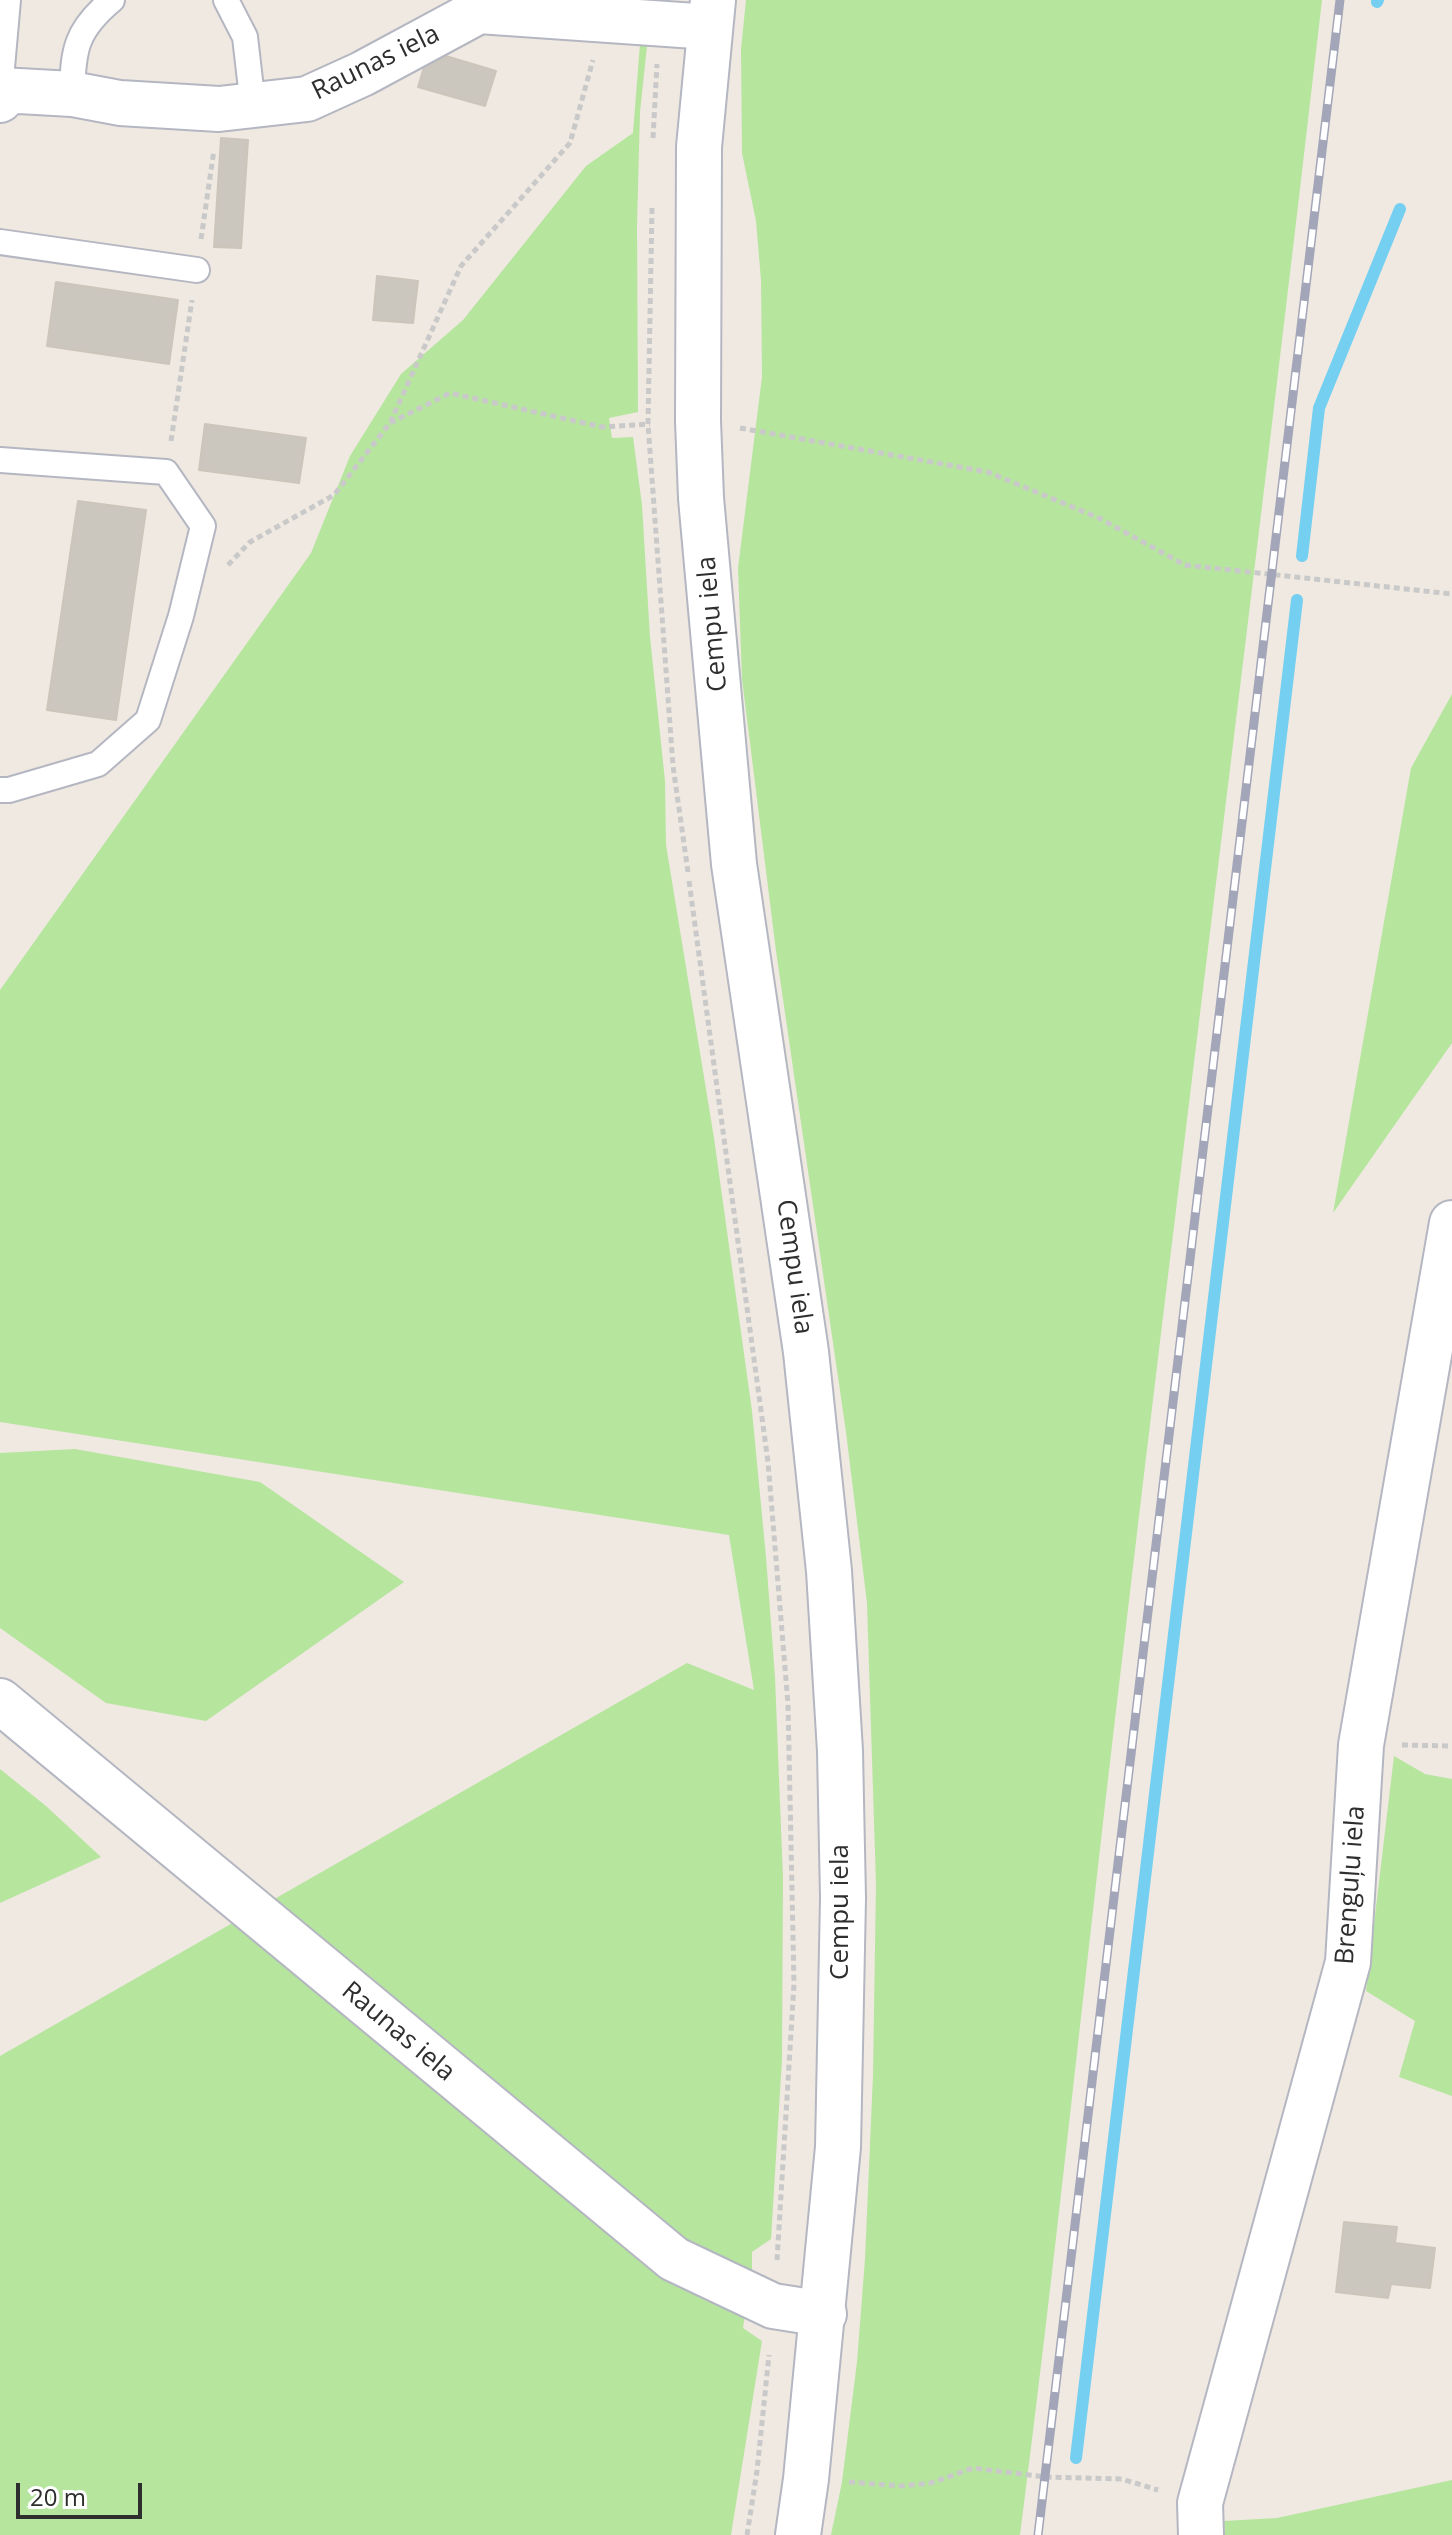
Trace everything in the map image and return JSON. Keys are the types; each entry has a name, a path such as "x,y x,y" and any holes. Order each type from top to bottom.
{"street":[{"name":"Raunas iela","path":"0,90 72,94 134,104 219,109 253,106 307,99 362,74 479,6 604,18 712,13"},
{"name":"Cempu iela","path":"712,13 699,147 698,421 701,498 734,864 806,1352 829,1571 840,1751 843,1898 838,2147 824,2314 798,2535"},
{"path":"0,90 0,100"},
{"name":"Brenguļu iela","path":"1200,2519 1348,1962 1361,1745 1452,1223"},
{"name":"Raunas iela","path":"0,1701 674,2259 773,2306 824,2314"}],"lane":[{"path":"0,90 8,0"},
{"path":"72,94 73,54 92,17 112,0"},
{"path":"226,0 245,37 253,106"},
{"path":"0,242 197,270"},
{"path":"0,460 166,472 203,526 181,616 148,720 98,764 0,790"}],"path":[{"path":"181,616 250,542 334,495 390,423 461,266 570,143 604,18"},
{"path":"390,423 450,393 602,427 698,421 988,472 1099,518 1185,565 1452,594"},
{"path":"777,2260 794,1984 788,1704"},
{"path":"747,2535 769,2355"},
{"path":"757,2471 806,2479 901,2486 931,2483 973,2468 1045,2477 1122,2479 1200,2519"}],"green space":[{"path":"746,0 1322,0 1140,1504 1020,2535 831,2535 842,2482 857,2362 873,2075 876,1884 867,1603 846,1432 776,951 742,679 738,568 762,377 761,280 756,221 742,153 741,49"},
{"path":"640,44 647,46 640,112 637,226 638,412 609,418 612,438 633,437 642,505 650,637 665,781 666,845 714,1138 752,1411 775,1677 783,1878 782,2059 771,2239 752,2252 743,2328 762,2341 731,2535 0,2535 0,2056 687,1663 754,1690 729,1535 0,1422 0,990 311,553 350,456 401,374 463,320 586,166 633,133"},
{"path":"1452,694 1452,1043 1333,1213 1411,768"},
{"path":"75,1449 260,1482 404,1582 206,1721 106,1703 0,1628 0,1453"},
{"path":"1394,1756 1425,1774 1452,1779 1452,2096 1399,2077 1415,2021 1366,1991"},
{"path":"0,1769 101,1857 0,1903"},
{"path":"1452,2480 1452,2535 1225,2535 1224,2521 1277,2518"}],"building":[{"path":"429,51 496,71 485,106 418,87"},
{"path":"221,138 248,140 241,248 214,247"},
{"path":"377,276 418,281 413,323 373,320"},
{"path":"56,282 178,300 169,364 47,346"},
{"path":"205,424 306,438 299,483 199,470"},
{"path":"78,501 146,510 116,720 47,710"},
{"path":"1344,2222 1397,2227 1395,2243 1435,2248 1430,2288 1391,2284 1388,2298 1336,2292"}],"waterway":[{"path":"1302,556 1319,408 1400,209"},
{"path":"1076,2458 1297,600"}],"railway":[{"path":"1038,2535 1340,0"}]}
